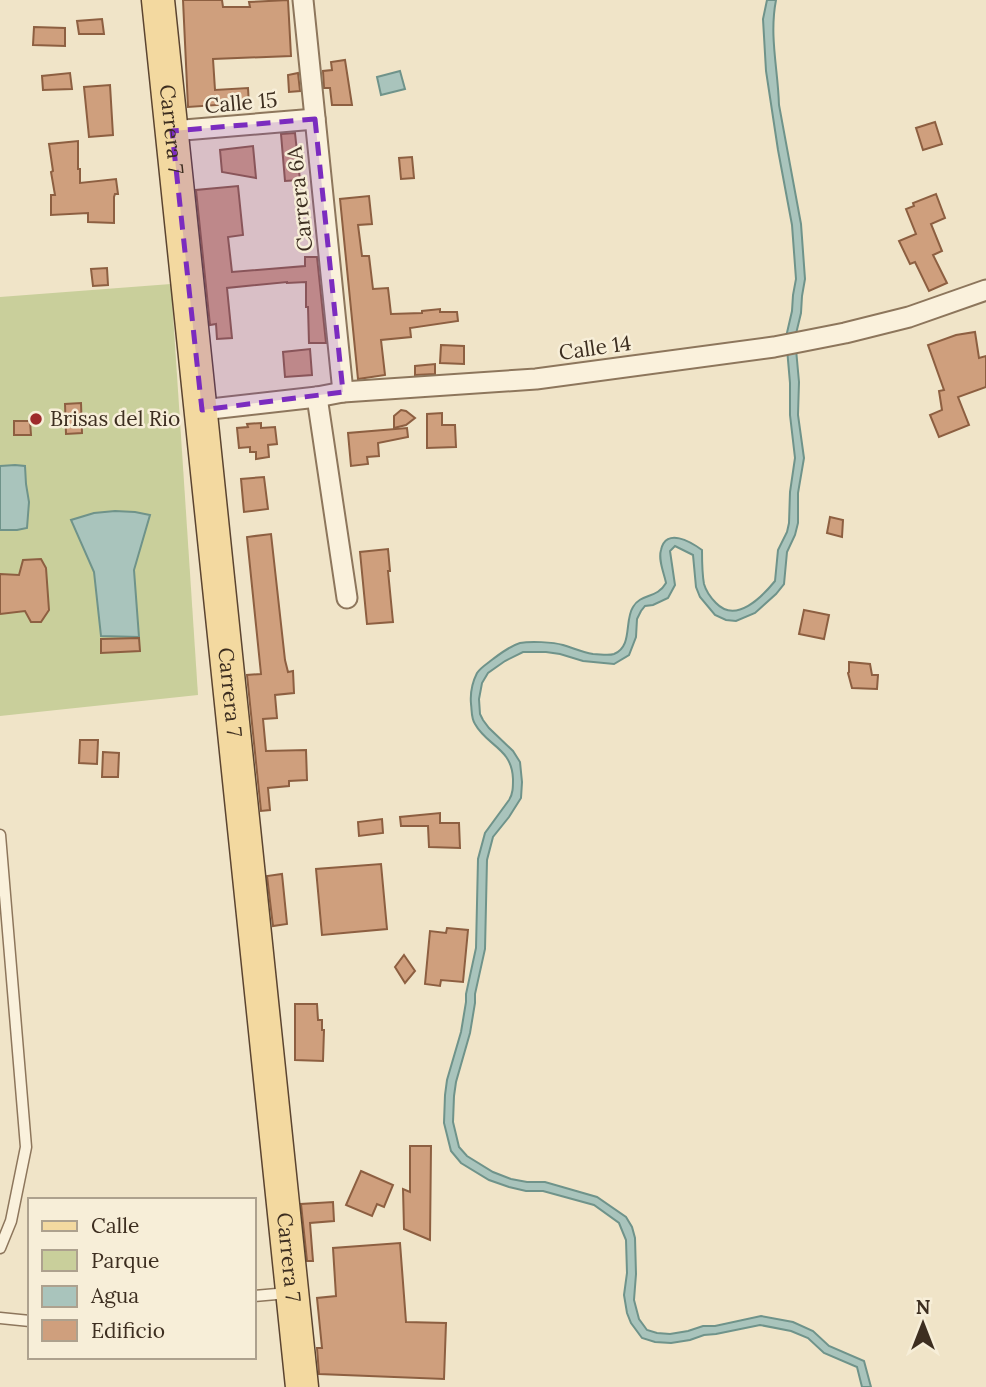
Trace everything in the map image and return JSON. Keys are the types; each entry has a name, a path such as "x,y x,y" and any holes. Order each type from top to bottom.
{"main road":[{"name":"Carrera 7","path":"158,0 302,1387"}],"street":[{"name":"Carrera 6A","path":"303,0 343,393"},
{"name":"Calle 15","path":"172,131 315,119"},
{"name":"Calle 14","path":"202,410 343,393 536,379 775,347 909,317 986,290"},
{"path":"317,397 347,598"}],"lane":[{"path":"0,835 26,1147 11,1221 0,1248"},
{"path":"256,1296 293,1292"},
{"path":"0,1318 28,1321"}],"highlighted area":[{"path":"315,119 343,392 202,410 172,131"}],"green space":[{"path":"171,284 198,695 0,716 0,297"}],"water":[{"path":"767,0 776,0 774,40 779,105 801,224 805,279 795,338 799,382 798,415 804,458 798,493 798,523 787,552 784,584 755,613 736,621 726,620 715,615 700,597 696,587 693,555 675,546 670,551 675,585 668,598 645,606 641,611 629,655 614,664 583,661 546,652 523,652 488,673 482,683 480,714 520,762 521,798 493,837 487,860 485,949 470,1033 456,1082 453,1122 459,1147 467,1156 493,1172 511,1179 545,1182 597,1197 626,1217 635,1238 634,1300 639,1319 647,1330 670,1334 761,1316 793,1322 813,1331 829,1346 864,1361 871,1387 862,1387 857,1367 824,1353 808,1338 791,1331 760,1325 671,1343 642,1338 627,1313 624,1295 627,1273 626,1240 619,1223 594,1205 543,1191 509,1187 489,1180 461,1163 451,1151 444,1123 447,1080 461,1032 476,948 478,859 485,833 509,800 513,788 512,769 508,760 480,731 473,719 471,692 477,673 502,652 520,643 553,643 593,654 612,655 620,650 626,639 633,607 640,600 658,592 666,583 660,554 668,539 679,538 702,550 705,587 712,599 724,609 732,611 748,606 775,581 778,550 789,523 795,458 786,337 796,279 792,225 766,71 763,19"},
{"path":"400,71 405,89 381,95 377,77"},
{"path":"0,466 25,466 29,502 27,528 0,530"},
{"path":"115,511 150,515 134,570 139,637 101,636 94,572 71,520 94,513"}],"building":[{"path":"183,0 222,0 223,7 250,7 249,2 288,0 291,56 213,59 215,90 248,88 249,105 188,107"},
{"path":"102,19 104,34 79,34 77,21"},
{"path":"34,27 65,28 65,46 33,45"},
{"path":"345,60 352,105 332,105 330,88 324,88 323,71 332,70 331,62"},
{"path":"70,73 72,89 43,90 42,76"},
{"path":"298,73 300,91 289,92 288,75"},
{"path":"110,85 113,135 89,137 84,87"},
{"path":"935,122 942,144 923,150 916,128"},
{"path":"295,133 300,180 285,181 281,134"},
{"path":"78,141 80,183 116,179 118,194 114,197 114,223 88,222 88,213 51,215 51,195 55,195 49,144"},
{"path":"253,146 256,178 222,172 220,150"},
{"path":"412,157 414,178 401,179 399,158"},
{"path":"238,186 243,235 228,237 232,272 305,266 305,257 317,257 326,343 309,343 306,282 227,288 232,338 217,339 216,324 210,325 196,190"},
{"path":"936,194 945,218 931,224 942,251 933,255 947,283 929,291 915,262 910,264 899,241 916,234 906,209 914,206 913,203"},
{"path":"369,196 372,224 358,225 362,256 369,256 373,289 388,288 391,314 422,313 440,309 440,312 457,312 458,321 410,328 411,337 381,340 385,375 358,379 340,199"},
{"path":"107,268 108,285 93,286 91,269"},
{"path":"975,332 979,358 986,356 986,387 958,397 969,425 939,437 930,415 942,410 939,391 944,390 928,345 956,335"},
{"path":"441,345 464,346 464,364 440,363"},
{"path":"310,349 312,375 285,377 283,352"},
{"path":"435,364 435,374 415,375 415,366"},
{"path":"81,403 82,433 66,434 65,404"},
{"path":"401,410 415,418 406,425 394,428 394,416"},
{"path":"442,413 442,425 455,425 456,447 427,448 427,414"},
{"path":"14,421 30,421 31,435 14,435"},
{"path":"261,423 261,428 275,427 277,444 268,445 269,457 256,459 256,452 250,452 250,447 239,448 237,428"},
{"path":"407,428 408,437 378,443 379,456 367,457 368,464 351,466 348,433"},
{"path":"264,477 268,509 244,512 241,479"},
{"path":"830,517 843,520 842,537 827,533"},
{"path":"271,534 285,660 288,672 293,671 294,693 275,695 277,718 263,719 266,751 306,750 307,780 289,781 289,786 268,788 270,810 261,811 247,675 261,674 247,537"},
{"path":"388,549 393,622 367,624 360,552"},
{"path":"41,559 46,568 49,610 41,622 31,622 25,611 0,614 0,574 19,575 23,560"},
{"path":"804,610 829,615 824,639 799,634"},
{"path":"139,638 140,651 101,653 101,639"},
{"path":"849,662 870,664 872,675 878,675 877,689 852,688 848,673"},
{"path":"80,740 98,740 97,764 79,763"},
{"path":"103,752 119,753 118,777 102,777"},
{"path":"440,813 440,823 459,823 460,848 429,847 428,826 401,826 400,817"},
{"path":"382,819 383,833 359,836 358,822"},
{"path":"381,864 387,929 322,935 316,869"},
{"path":"282,874 287,924 273,926 267,876"},
{"path":"447,928 468,930 463,982 441,980 440,986 425,984 430,931 446,933"},
{"path":"404,955 415,971 405,983 395,967"},
{"path":"295,1004 317,1004 318,1020 322,1020 324,1030 323,1061 295,1060"},
{"path":"410,1146 431,1146 430,1240 404,1229 403,1189 410,1192"},
{"path":"361,1171 393,1185 384,1207 377,1204 372,1216 346,1205"},
{"path":"333,1202 334,1221 310,1223 313,1261 307,1261 301,1204"},
{"path":"400,1243 406,1322 446,1323 444,1379 319,1374 317,1348 322,1348 317,1298 336,1296 333,1248"}],"place":[{"name":"Brisas del Rio","path":"36,419"}]}
